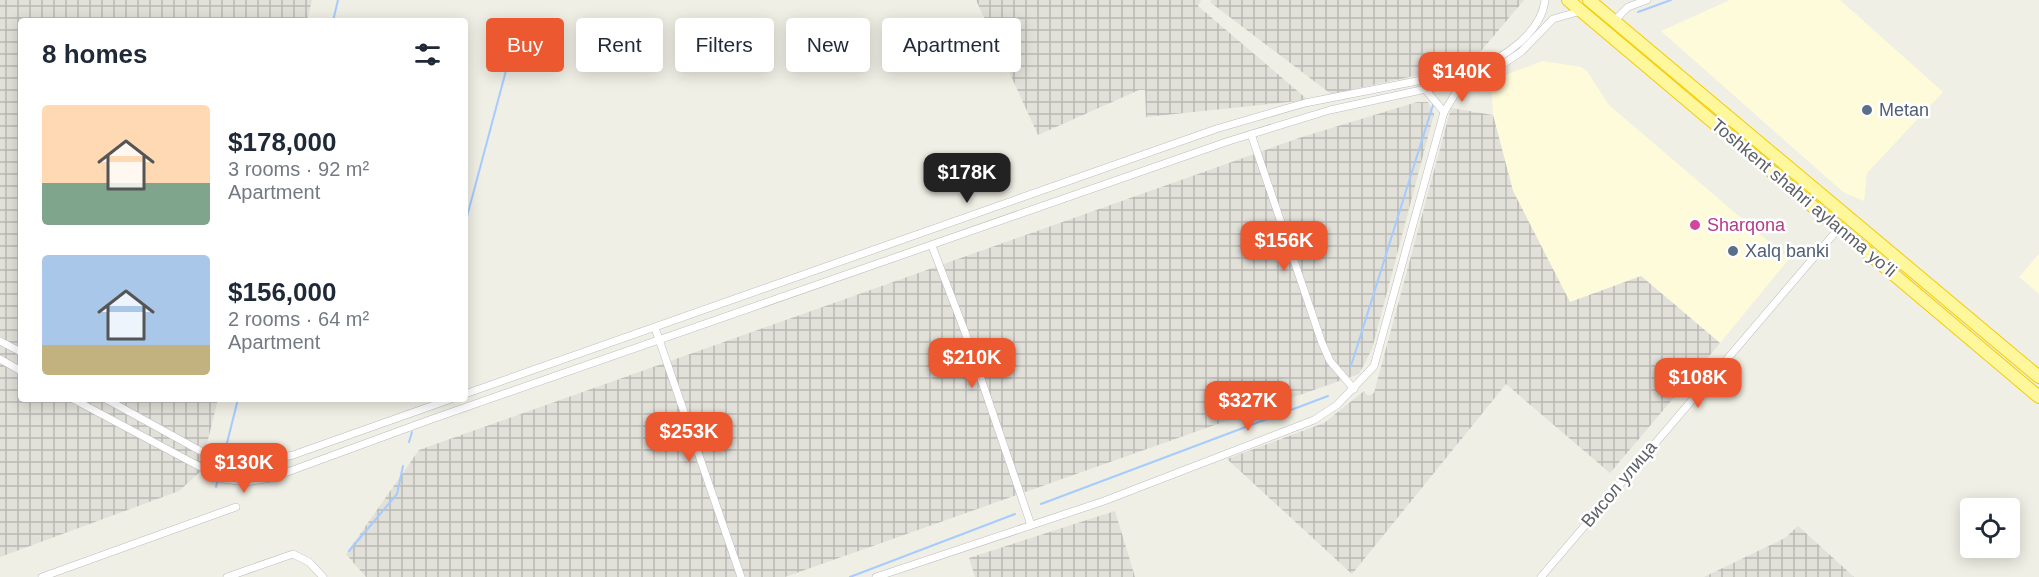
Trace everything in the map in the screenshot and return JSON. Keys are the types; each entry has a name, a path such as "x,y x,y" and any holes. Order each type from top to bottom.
{"highway":[{"name":"Toshkent shahri aylanma yoʻli","path":"1568,0 2039,397"},
{"name":"Toshkent shahri aylanma yoʻli","path":"1589,0 2039,376"}],"street":[{"path":"468,393 1253,117 1305,103 1461,74 1485,65 1526,35 1541,15 1545,0"},
{"path":"1614,21 1628,7 1647,0"},
{"path":"79,402 224,479 246,482 266,480 1046,204 1251,134 1341,108 1462,83 1485,76 1512,60 1553,19 1581,11"},
{"path":"876,577 1104,501 1314,420 1337,405 1374,366 1444,112 1452,95 1462,83"},
{"path":"1425,89 1444,112"},
{"path":"1251,134 1322,343 1330,361 1354,389"},
{"path":"1042,191 1046,204"},
{"name":"Висол улица","path":"1541,577 1839,228"},
{"path":"932,246 976,363 1031,525"},
{"path":"655,328 741,577"},
{"path":"0,341 18,350"},
{"path":"0,359 18,369"},
{"path":"111,402 215,459 247,466 262,465 442,402"},
{"path":"262,465 266,480"},
{"path":"42,577 236,507"},
{"path":"227,577 293,554 309,562 323,577"}],"shaded area":[{"path":"0,0 312,0 308,18 18,18 18,402 217,402 200,472 179,491 0,557"},
{"path":"976,0 1201,0 1198,6 1308,100 1146,117 1145,90 1139,90 1038,135 1009,72 1021,72 1021,18 984,18"},
{"path":"1212,0 1524,0 1470,64 1331,94 1210,2"},
{"path":"1730,0 1840,0 1943,92 1867,173 1864,201 1843,192 1661,31"},
{"path":"1543,61 1581,67 1587,71 1609,105 1789,259 1720,343 1641,276 1570,303 1513,191 1493,115 1491,80"},
{"path":"1417,102 1428,102 1434,114 1372,349 1359,374 785,577 366,577 346,554 419,450 1302,137"},
{"path":"1451,108 1493,115 1513,191 1570,302 1641,276 1720,343 1610,473 1506,384 1352,574 1227,459 1324,423 1364,391 1368,396 1374,393"},
{"path":"2039,254 2039,294 2019,277"},
{"path":"1115,511 1135,577 975,577 969,558"},
{"path":"1798,526 1854,577 1704,577 1785,538"}],"waterway":[{"path":"334,18 338,0"},
{"path":"1638,12 1671,0"},
{"path":"468,213 506,72"},
{"path":"1351,366 1433,105"},
{"path":"1041,504 1328,396"},
{"path":"216,487 237,402"},
{"path":"409,442 412,432"},
{"path":"349,551 397,494 403,466"},
{"path":"850,577 1015,514"}],"place":[{"name":"Metan","path":"1867,110"},
{"name":"Sharqona","path":"1695,225"},
{"name":"Xalq banki","path":"1733,251"}]}
